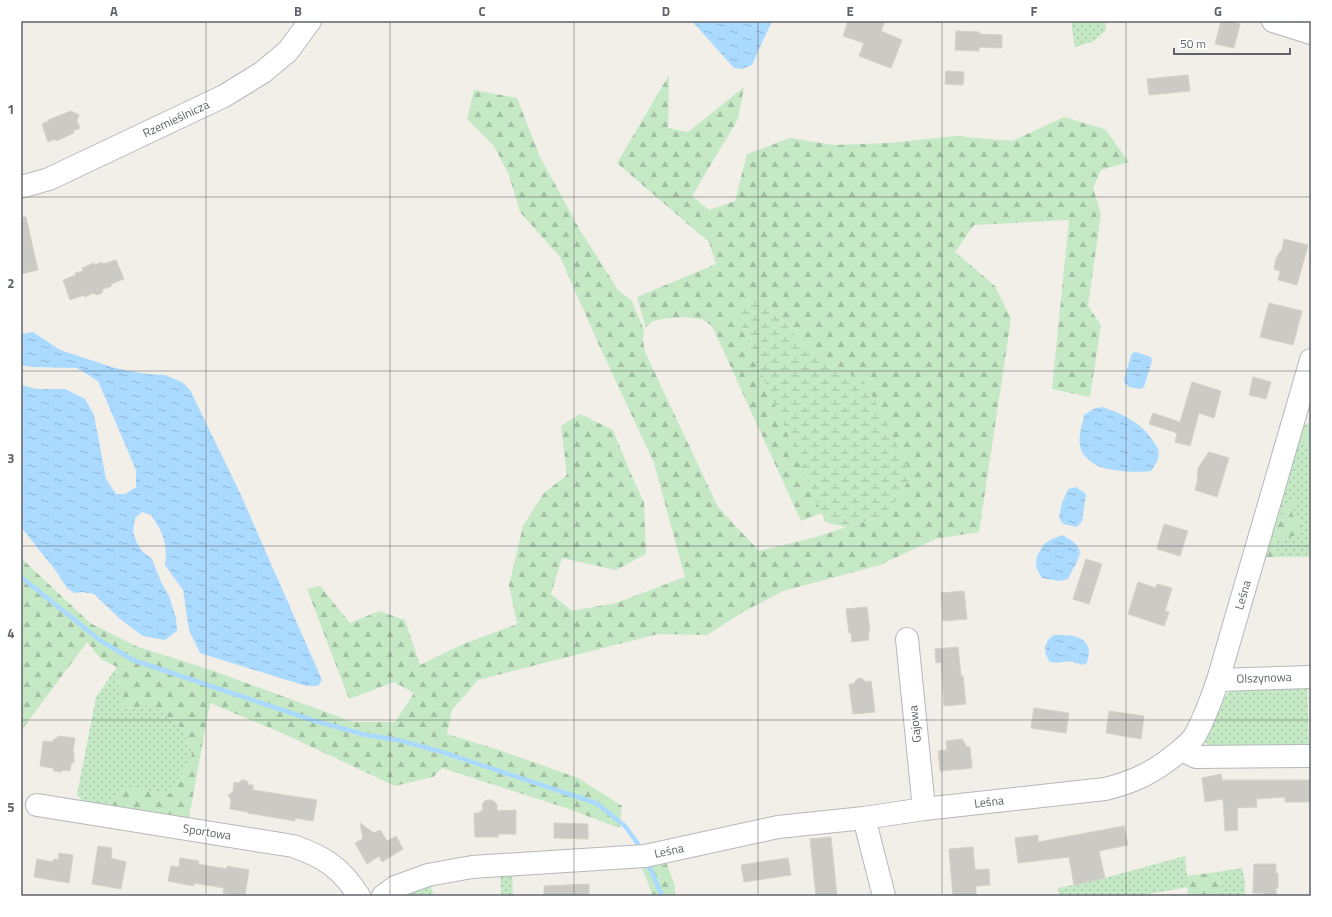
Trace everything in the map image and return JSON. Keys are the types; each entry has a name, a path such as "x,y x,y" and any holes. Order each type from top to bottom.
{"street":[{"name":"Rzemieślnicza","path":"21,187 50,179 224,96 263,72 288,51 310,21"},
{"path":"1273,21 1311,33"},
{"path":"1308,21 1311,26"},
{"name":"Leśna","path":"383,896 395,887 402,884 428,875 453,870 472,867 645,856 778,826 864,818 924,809 1105,788 1118,786 1149,774 1182,750 1193,738 1207,711 1218,680 1311,360"},
{"name":"Gajowa","path":"907,638 924,809"},
{"name":"Olszynowa","path":"1218,680 1311,677"},
{"path":"1182,750 1196,757 1311,756"},
{"name":"Sportowa","path":"37,805 293,846 311,852 329,862 345,876 359,896"},
{"path":"864,818 884,896"}],"green space":[{"path":"1071,21 1105,21 1106,30 1094,41 1075,47"},
{"path":"669,75 668,128 688,132 744,87 738,119 692,196 709,210 735,201 747,154 790,138 833,145 888,143 955,136 1012,141 1064,117 1105,129 1129,162 1101,170 1093,188 1101,214 1088,306 1101,325 1090,397 1052,389 1069,220 974,225 955,252 995,286 1011,319 979,532 935,539 880,565 783,591 743,612 707,635 658,634 478,680 452,710 447,734 499,750 578,778 622,806 619,828 569,809 442,768 433,777 395,786 282,733 210,703 188,823 99,809 124,787 171,794 192,755 184,730 152,705 120,709 117,667 102,660 87,642 21,731 21,558 90,623 138,647 214,671 353,722 395,722 414,693 394,682 349,699 307,589 320,586 350,623 379,611 405,620 420,665 461,645 517,624 509,585 523,526 544,493 567,475 561,426 580,414 613,430 644,502 646,554 616,570 562,558 551,594 572,611 616,603 685,577 654,463 560,257 520,212 509,175 494,146 467,119 474,90 517,98 540,157 580,230 618,290 632,301 644,330 643,340 645,352 718,507 759,551 816,537 887,514 867,385 804,345 767,303 738,319 822,513 801,521 712,326 702,319 684,317 661,319 651,322 646,328 637,297 716,264 709,242 617,163"},
{"path":"755,299 767,303 804,345 867,385 912,475 887,514 847,527 825,521 738,319 739,309 745,301"},
{"path":"1311,420 1311,442 1307,443 1299,436 1302,427"},
{"path":"1299,436 1307,443 1311,442 1311,557 1274,557 1273,550 1278,540 1294,536 1301,522 1292,515 1293,508 1297,502 1293,499 1286,504 1284,514 1276,518"},
{"path":"1292,499 1297,502 1297,507 1293,508 1292,515 1301,522 1301,529 1294,536 1278,540 1273,550 1274,557 1265,557 1276,518 1284,514 1286,504"},
{"path":"117,667 120,709 152,705 184,730 192,755 171,794 124,787 99,809 89,807 77,795 96,697"},
{"path":"1307,684 1309,750 1209,747 1205,741 1204,733 1215,708 1231,690"},
{"path":"1185,856 1188,887 1136,896 1059,896 1058,888 1105,878"},
{"path":"667,864 675,886 675,896 653,896 642,868"},
{"path":"1242,868 1245,881 1245,896 1217,896 1222,887 1217,872"},
{"path":"500,871 512,872 513,896 501,896"},
{"path":"1217,872 1222,888 1217,896 1188,896 1186,876"},
{"path":"429,880 434,896 400,896"}],"water":[{"path":"692,21 772,21 752,65 742,69 734,68"},
{"path":"33,332 60,350 115,368 146,374 165,375 182,382 190,390 240,493 322,680 318,686 306,686 200,653 189,630 183,590 165,565 166,550 164,538 151,515 142,512 135,518 133,532 142,551 152,559 161,582 169,596 176,618 177,631 165,640 143,636 120,619 94,594 83,592 74,593 67,588 56,571 21,527 21,385 36,389 65,389 85,399 94,415 106,479 116,494 125,494 136,487 136,470 98,381 77,368 32,367 21,365 21,334"},
{"path":"1136,352 1151,357 1152,361 1144,387 1141,389 1129,387 1125,383 1124,379 1132,353"},
{"path":"1102,407 1137,424 1148,434 1159,452 1157,461 1151,471 1139,472 1103,468 1093,463 1083,454 1080,445 1080,432 1084,415 1093,409"},
{"path":"1076,487 1086,494 1082,521 1077,527 1063,524 1059,517 1062,503 1068,489"},
{"path":"1062,535 1077,545 1080,554 1078,559 1068,579 1059,581 1042,578 1036,567 1037,556 1043,545"},
{"path":"1054,635 1078,637 1086,643 1089,649 1087,663 1083,665 1070,661 1057,663 1050,662 1046,655 1045,647 1050,638"}],"building":[{"path":"848,21 885,21 881,31 902,40 891,68 859,56 864,43 843,36"},
{"path":"1221,21 1240,24 1234,48 1215,44"},
{"path":"956,31 1002,35 1002,48 979,47 979,51 955,50"},
{"path":"946,71 964,72 963,85 945,84"},
{"path":"1188,75 1190,91 1149,95 1147,79"},
{"path":"71,111 79,115 77,121 80,128 73,131 74,133 56,141 55,139 48,142 42,124"},
{"path":"21,217 26,217 38,270 21,274"},
{"path":"1284,239 1308,245 1297,285 1278,280 1280,271 1274,269 1276,258 1282,249"},
{"path":"116,260 124,279 111,284 112,286 103,289 102,293 97,295 93,293 85,297 84,295 70,300 63,280 76,275 75,273 83,271 82,268 94,263 95,265 102,262 103,264"},
{"path":"1269,303 1302,311 1293,345 1260,337"},
{"path":"1253,377 1271,382 1266,399 1249,395"},
{"path":"1192,382 1221,391 1214,418 1199,413 1190,446 1175,442 1177,433 1149,424 1153,413 1180,422"},
{"path":"1209,452 1229,458 1217,497 1195,490 1198,468"},
{"path":"1164,524 1188,531 1180,556 1157,549"},
{"path":"1086,559 1102,564 1089,604 1073,599"},
{"path":"1138,582 1156,588 1157,584 1172,588 1165,611 1169,612 1164,626 1128,614"},
{"path":"964,591 967,619 943,621 941,593"},
{"path":"867,607 870,631 868,631 869,640 852,642 851,633 849,633 846,609"},
{"path":"958,647 966,704 944,706 941,662 936,663 935,649"},
{"path":"861,678 866,682 871,681 875,712 853,714 849,684 853,684 857,679"},
{"path":"1034,708 1069,713 1066,733 1031,728"},
{"path":"1109,711 1144,716 1141,739 1106,733"},
{"path":"59,736 75,738 73,752 74,762 71,764 70,771 54,771 53,768 40,766 43,741 51,742"},
{"path":"962,739 967,747 970,747 972,768 940,771 938,751 947,750 946,741"},
{"path":"1221,774 1222,780 1310,780 1310,802 1285,802 1285,797 1256,799 1257,807 1237,808 1238,830 1225,831 1223,799 1205,802 1202,778"},
{"path":"242,780 247,781 249,785 253,785 253,790 317,800 313,821 295,818 295,821 230,809 231,800 228,795 233,792 234,782 238,783"},
{"path":"486,800 492,800 497,804 497,811 516,810 516,834 498,834 498,837 475,837 474,813 480,813 480,811 483,811 482,804"},
{"path":"360,823 374,833 380,830 387,841 396,836 403,849 382,862 379,856 367,864 355,843 363,839"},
{"path":"554,823 588,824 588,839 554,838"},
{"path":"1124,826 1128,845 1099,851 1105,878 1074,885 1069,857 1018,863 1015,838 1038,835 1038,842"},
{"path":"831,837 837,896 816,896 810,839"},
{"path":"98,846 112,848 111,858 126,862 121,889 92,884"},
{"path":"973,847 975,870 989,869 990,885 976,886 976,896 953,896 949,849"},
{"path":"59,853 73,855 69,883 34,877 37,859 53,862 54,859 58,860"},
{"path":"180,858 199,861 198,864 227,869 227,866 249,870 245,896 223,893 224,888 194,883 194,886 168,881 171,866 179,867"},
{"path":"788,858 791,875 744,882 741,865"},
{"path":"1254,864 1276,864 1276,874 1278,873 1278,888 1276,888 1276,896 1263,896 1263,893 1253,893"},
{"path":"589,884 589,896 544,896 544,886"}],"waterway":[{"path":"21,577 101,641 133,660 312,720 366,735 398,740 442,752 596,803 625,826 638,844"},
{"path":"650,868 662,896"}]}
